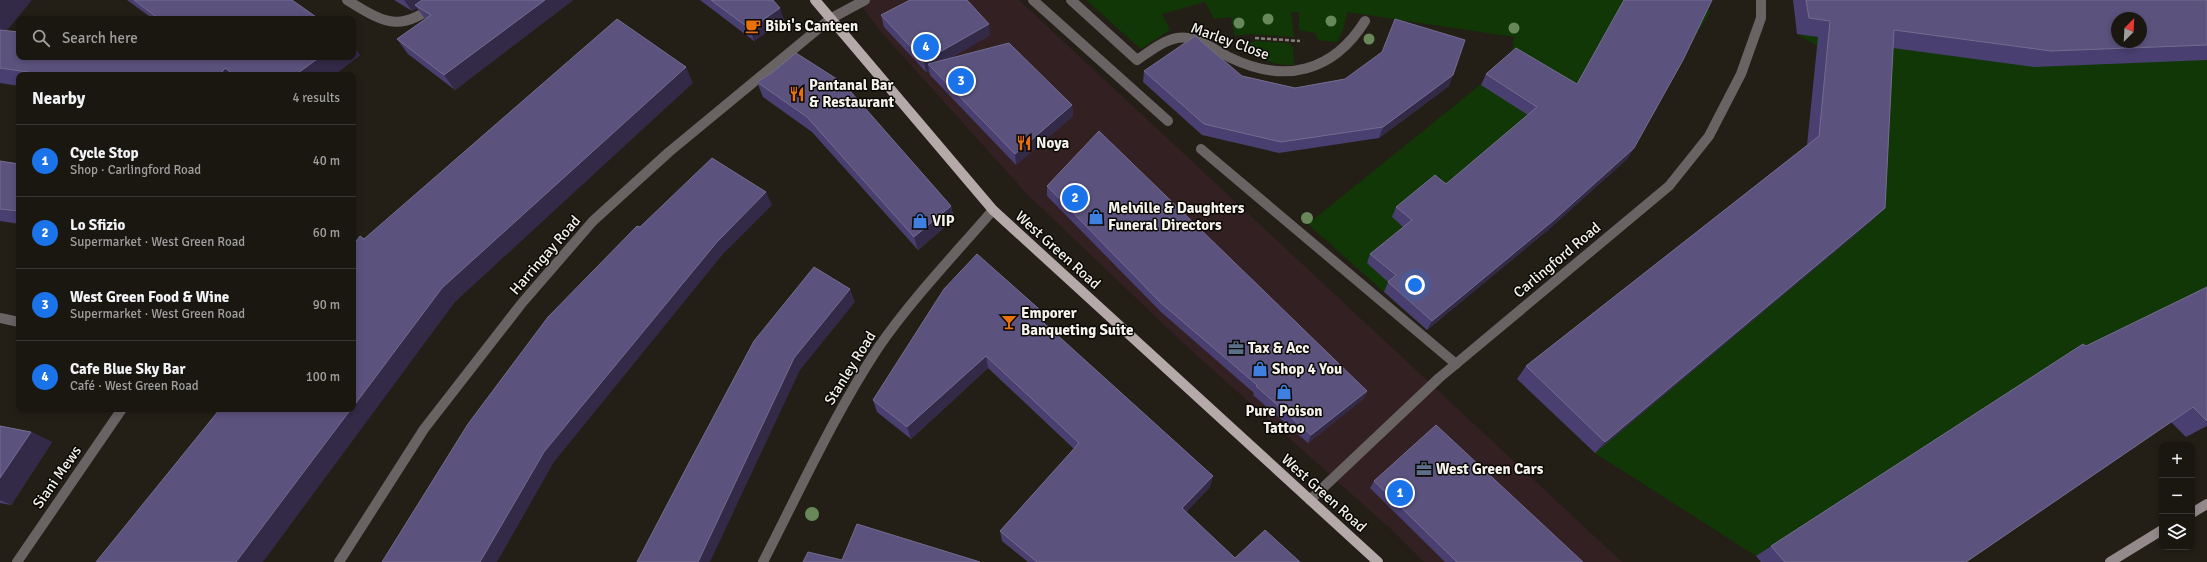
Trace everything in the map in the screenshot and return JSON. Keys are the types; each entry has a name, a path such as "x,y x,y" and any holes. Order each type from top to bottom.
{"main road":[{"name":"West Green Road","path":"815,0 993,210 1378,562"},
{"path":"2195,511 2207,504"},
{"path":"2110,562 2159,532"}],"street":[{"path":"347,0 375,18 390,23 409,22 425,14 443,0"},
{"name":"Harringay Road","path":"339,562 424,429 522,303 593,221 669,152 830,19 865,0"},
{"path":"1033,0 1168,121"},
{"name":"Marley Close","path":"1071,0 1137,60 1172,39 1183,38 1195,40 1256,68 1277,72 1298,72 1313,68 1334,57 1350,42 1365,21"},
{"name":"Carlingford Road","path":"1310,500 1456,364 1668,186 1709,136 1741,74 1761,18 1761,0"},
{"path":"1201,149 1456,364"},
{"name":"Stanley Road","path":"763,562 849,396 879,347 906,312 993,210"},
{"path":"0,318 16,321"},
{"name":"Siani Mews","path":"17,562 120,412"}],"path":[{"path":"1214,48 1255,38 1302,41"}],"shaded area":[{"path":"857,0 1019,0 1622,562 1424,562 1394,532 1183,343 1026,193 882,33"}],"green space":[{"path":"1086,0 1649,0 1711,11 1683,56 1404,301 1384,292 1308,224 1511,60 1514,37 1347,12 1343,30 1337,42 1318,40 1315,33 1299,30 1299,12 1291,12 1294,37 1250,34 1235,36 1231,17 1214,19 1205,2 1162,14 1170,30 1141,49"},
{"path":"1797,34 2207,55 2207,290 1756,556 1595,453 1872,185 1879,83"},
{"path":"1256,41 1288,43 1293,47 1294,65 1273,63 1260,58 1250,50 1246,44"}],"building":[{"path":"134,0 292,0 315,16 155,16"},
{"path":"422,0 545,0 444,75 397,39 431,15 415,5"},
{"path":"711,0 773,0 780,8 750,29"},
{"path":"910,0 967,0 989,24 924,61 881,15"},
{"path":"1624,0 1712,0 1683,60 1634,148 1554,220 1432,321 1388,282 1396,275 1370,254 1412,220 1396,207 1435,175 1446,184 1537,107 1486,74 1516,48 1577,84"},
{"path":"1806,0 2207,0 2207,45 2147,47 2147,12 2111,12 2111,48 2129,48 2051,51 1894,30 1885,208 1605,442 1526,366 1819,136 1830,21 1809,18"},
{"path":"617,19 686,67 442,288 356,403 356,241 360,236 364,239"},
{"path":"1395,19 1465,40 1453,75 1383,127 1281,142 1204,124 1144,71 1195,36 1242,76 1295,88 1345,79 1382,52"},
{"path":"0,30 16,32 16,60 316,60 299,72 230,72 225,68 222,72 28,72 0,68"},
{"path":"1009,43 1072,105 1015,154 928,64"},
{"path":"796,53 843,83 951,206 914,237 807,117 757,82 773,72"},
{"path":"1099,131 1367,391 1311,435 1256,386 1257,385 1161,303 1047,186"},
{"path":"712,158 766,192 717,242 544,452 480,562 382,562 468,424 548,317 637,226 640,227"},
{"path":"0,161 16,164 16,211 0,209"},
{"path":"977,254 1039,309 1034,314 1213,476 1182,508 1235,558 1265,530 1300,562 1037,562 1000,531 1079,443 986,356 907,427 873,400 944,289"},
{"path":"814,267 850,289 794,358 698,562 637,562 754,341"},
{"path":"2207,287 2207,421 2193,407 1966,562 1785,562 1771,546 2083,344 2086,346"},
{"path":"218,412 349,412 236,562 96,562"},
{"path":"1436,425 1583,562 1457,562 1374,481"},
{"path":"0,426 31,432 0,478"},
{"path":"857,524 980,562 803,562 808,552 842,560"}],"place":[{"name":"Bibi's Canteen","path":"753,26"},
{"name":"Cafe Blue Sky Bar","path":"926,47"},
{"name":"West Green Food & Wine","path":"961,81"},
{"name":"Pantanal Bar & Restaurant","path":"797,94"},
{"name":"Noya","path":"1024,143"},
{"name":"Lo Sfizio","path":"1075,198"},
{"name":"Melville & Daughters Funeral Directors","path":"1096,217"},
{"name":"VIP","path":"920,221"},
{"name":"Emporer Banqueting Suite","path":"1009,322"},
{"name":"Tax & Acc","path":"1236,348"},
{"name":"Shop 4 You","path":"1260,369"},
{"name":"Pure Poison Tattoo","path":"1284,392"},
{"name":"West Green Cars","path":"1424,469"},
{"name":"Cycle Stop","path":"1400,493"}]}
